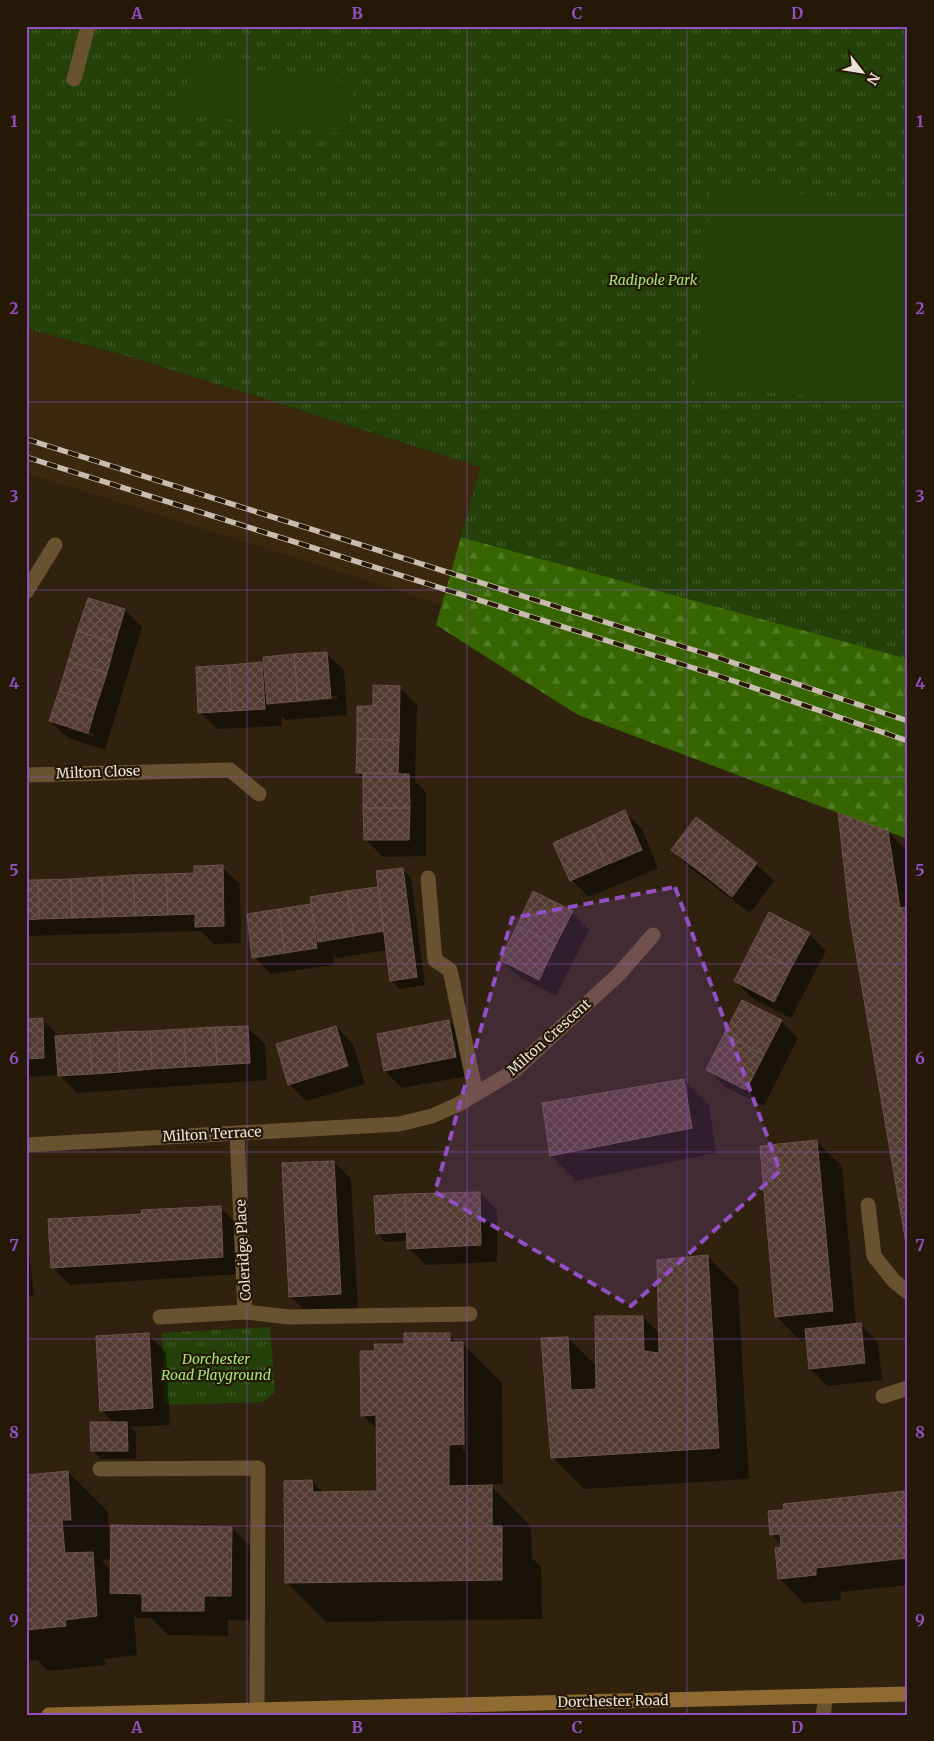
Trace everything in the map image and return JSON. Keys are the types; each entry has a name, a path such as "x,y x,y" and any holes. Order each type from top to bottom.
{"main road":[{"name":"Dorchester Road","path":"49,1715 908,1694"}],"street":[{"path":"74,79 88,26"},
{"path":"26,592 55,545"},
{"name":"Milton Close","path":"26,775 230,770 259,794"},
{"path":"428,878 435,960 450,970 476,1094"},
{"name":"Milton Crescent","path":"399,1124 432,1116 476,1094 514,1071 619,974 653,935"},
{"name":"Milton Terrace","path":"26,1145 399,1124"},
{"name":"Coleridge Place","path":"160,1317 246,1312 237,1133"},
{"path":"868,1205 874,1256 894,1282 908,1292"},
{"path":"246,1312 289,1317 470,1314"},
{"path":"883,1396 908,1388"},
{"path":"100,1469 258,1468 257,1710"},
{"path":"823,1715 826,1697"}],"highlighted area":[{"path":"675,887 780,1171 631,1306 435,1192 512,918"}],"shaded area":[{"path":"26,328 137,359 481,467 460,538 711,695 372,582 26,473"}],"green space":[{"name":"Radipole Park","path":"26,26 908,26 908,659 460,537 481,467 137,359 26,328"},
{"path":"191,61 354,83 348,134 181,113"},
{"path":"711,187 908,202 908,403 695,387"},
{"path":"26,259 908,531 908,839 578,715 436,625 481,467 468,454"},
{"name":"Dorchester Road Playground","path":"270,1327 275,1392 264,1402 164,1405 162,1333"}],"building":[{"path":"88,598 125,609 115,643 77,631"},
{"path":"77,631 115,643 107,673 68,661"},
{"path":"327,652 331,698 298,701 294,654"},
{"path":"294,654 298,701 267,704 263,657"},
{"path":"68,661 107,673 97,703 59,691"},
{"path":"262,662 265,709 232,711 229,665"},
{"path":"229,665 232,711 198,713 196,667"},
{"path":"373,685 400,686 399,740 357,739 357,706 373,706"},
{"path":"59,691 97,703 88,733 49,721"},
{"path":"357,739 399,740 398,774 356,773"},
{"path":"363,773 409,774 410,808 363,808"},
{"path":"363,808 410,808 409,840 364,840"},
{"path":"625,810 642,850 606,865 589,827"},
{"path":"838,813 888,831 900,908 908,907 908,1255 850,918"},
{"path":"696,817 728,841 703,874 671,850"},
{"path":"589,827 606,865 570,881 553,843"},
{"path":"728,841 757,863 732,897 703,874"},
{"path":"223,865 224,926 195,927 195,914 168,915 166,874 194,873 194,866"},
{"path":"403,868 417,977 390,981 376,871"},
{"path":"166,874 168,915 135,916 133,875"},
{"path":"133,875 135,916 103,917 102,877"},
{"path":"102,877 103,917 72,918 71,879"},
{"path":"71,879 72,918 39,919 38,880"},
{"path":"26,880 38,880 39,919 26,920"},
{"path":"378,887 384,931 354,936 347,891"},
{"path":"347,891 354,936 318,942 310,897"},
{"path":"533,891 573,911 556,944 517,926"},
{"path":"311,904 317,948 285,953 279,909"},
{"path":"279,909 285,953 252,958 247,914"},
{"path":"769,912 810,933 791,968 751,947"},
{"path":"517,926 556,944 539,980 500,960"},
{"path":"751,947 791,968 774,1002 734,981"},
{"path":"742,1000 782,1020 764,1055 724,1034"},
{"path":"43,1018 44,1058 26,1059 26,1019"},
{"path":"449,1020 456,1057 384,1071 377,1034"},
{"path":"248,1026 250,1063 217,1065 215,1027"},
{"path":"336,1026 348,1066 288,1085 276,1044"},
{"path":"215,1027 217,1065 186,1067 184,1029"},
{"path":"184,1029 186,1067 152,1069 150,1031"},
{"path":"150,1031 152,1069 120,1072 118,1032"},
{"path":"118,1032 120,1072 92,1074 89,1034"},
{"path":"89,1034 92,1074 58,1076 55,1036"},
{"path":"724,1034 764,1055 746,1090 706,1070"},
{"path":"684,1079 692,1128 550,1156 542,1103"},
{"path":"817,1140 833,1311 775,1317 760,1146"},
{"path":"334,1161 341,1294 289,1297 282,1163"},
{"path":"480,1192 481,1245 407,1249 405,1194"},
{"path":"405,1194 406,1232 376,1234 374,1196"},
{"path":"221,1206 223,1257 51,1268 48,1219 142,1214 141,1210"},
{"path":"708,1255 719,1448 551,1458 541,1338 568,1337 571,1390 596,1389 595,1316 643,1316 644,1351 659,1353 657,1260"},
{"path":"861,1323 865,1363 809,1369 805,1329"},
{"path":"149,1333 153,1408 100,1411 96,1336"},
{"path":"404,1333 450,1333 450,1342 463,1342 464,1444 449,1445 449,1486 492,1485 492,1526 502,1526 502,1580 285,1583 284,1481 312,1480 313,1492 377,1491 376,1415 361,1416 360,1351 375,1351 374,1344 404,1344"},
{"path":"90,1422 127,1422 128,1451 91,1451"},
{"path":"68,1471 71,1520 62,1520 65,1553 93,1552 97,1616 65,1620 66,1626 26,1630 26,1475"},
{"path":"906,1491 908,1558 816,1568 816,1575 778,1579 775,1548 781,1547 780,1534 770,1535 768,1511 784,1510 783,1504"},
{"path":"111,1525 232,1527 231,1596 204,1596 204,1611 142,1611 142,1594 110,1593"}],"railway":[{"path":"26,439 716,657 908,721"},
{"path":"26,457 722,677 908,741"}]}
